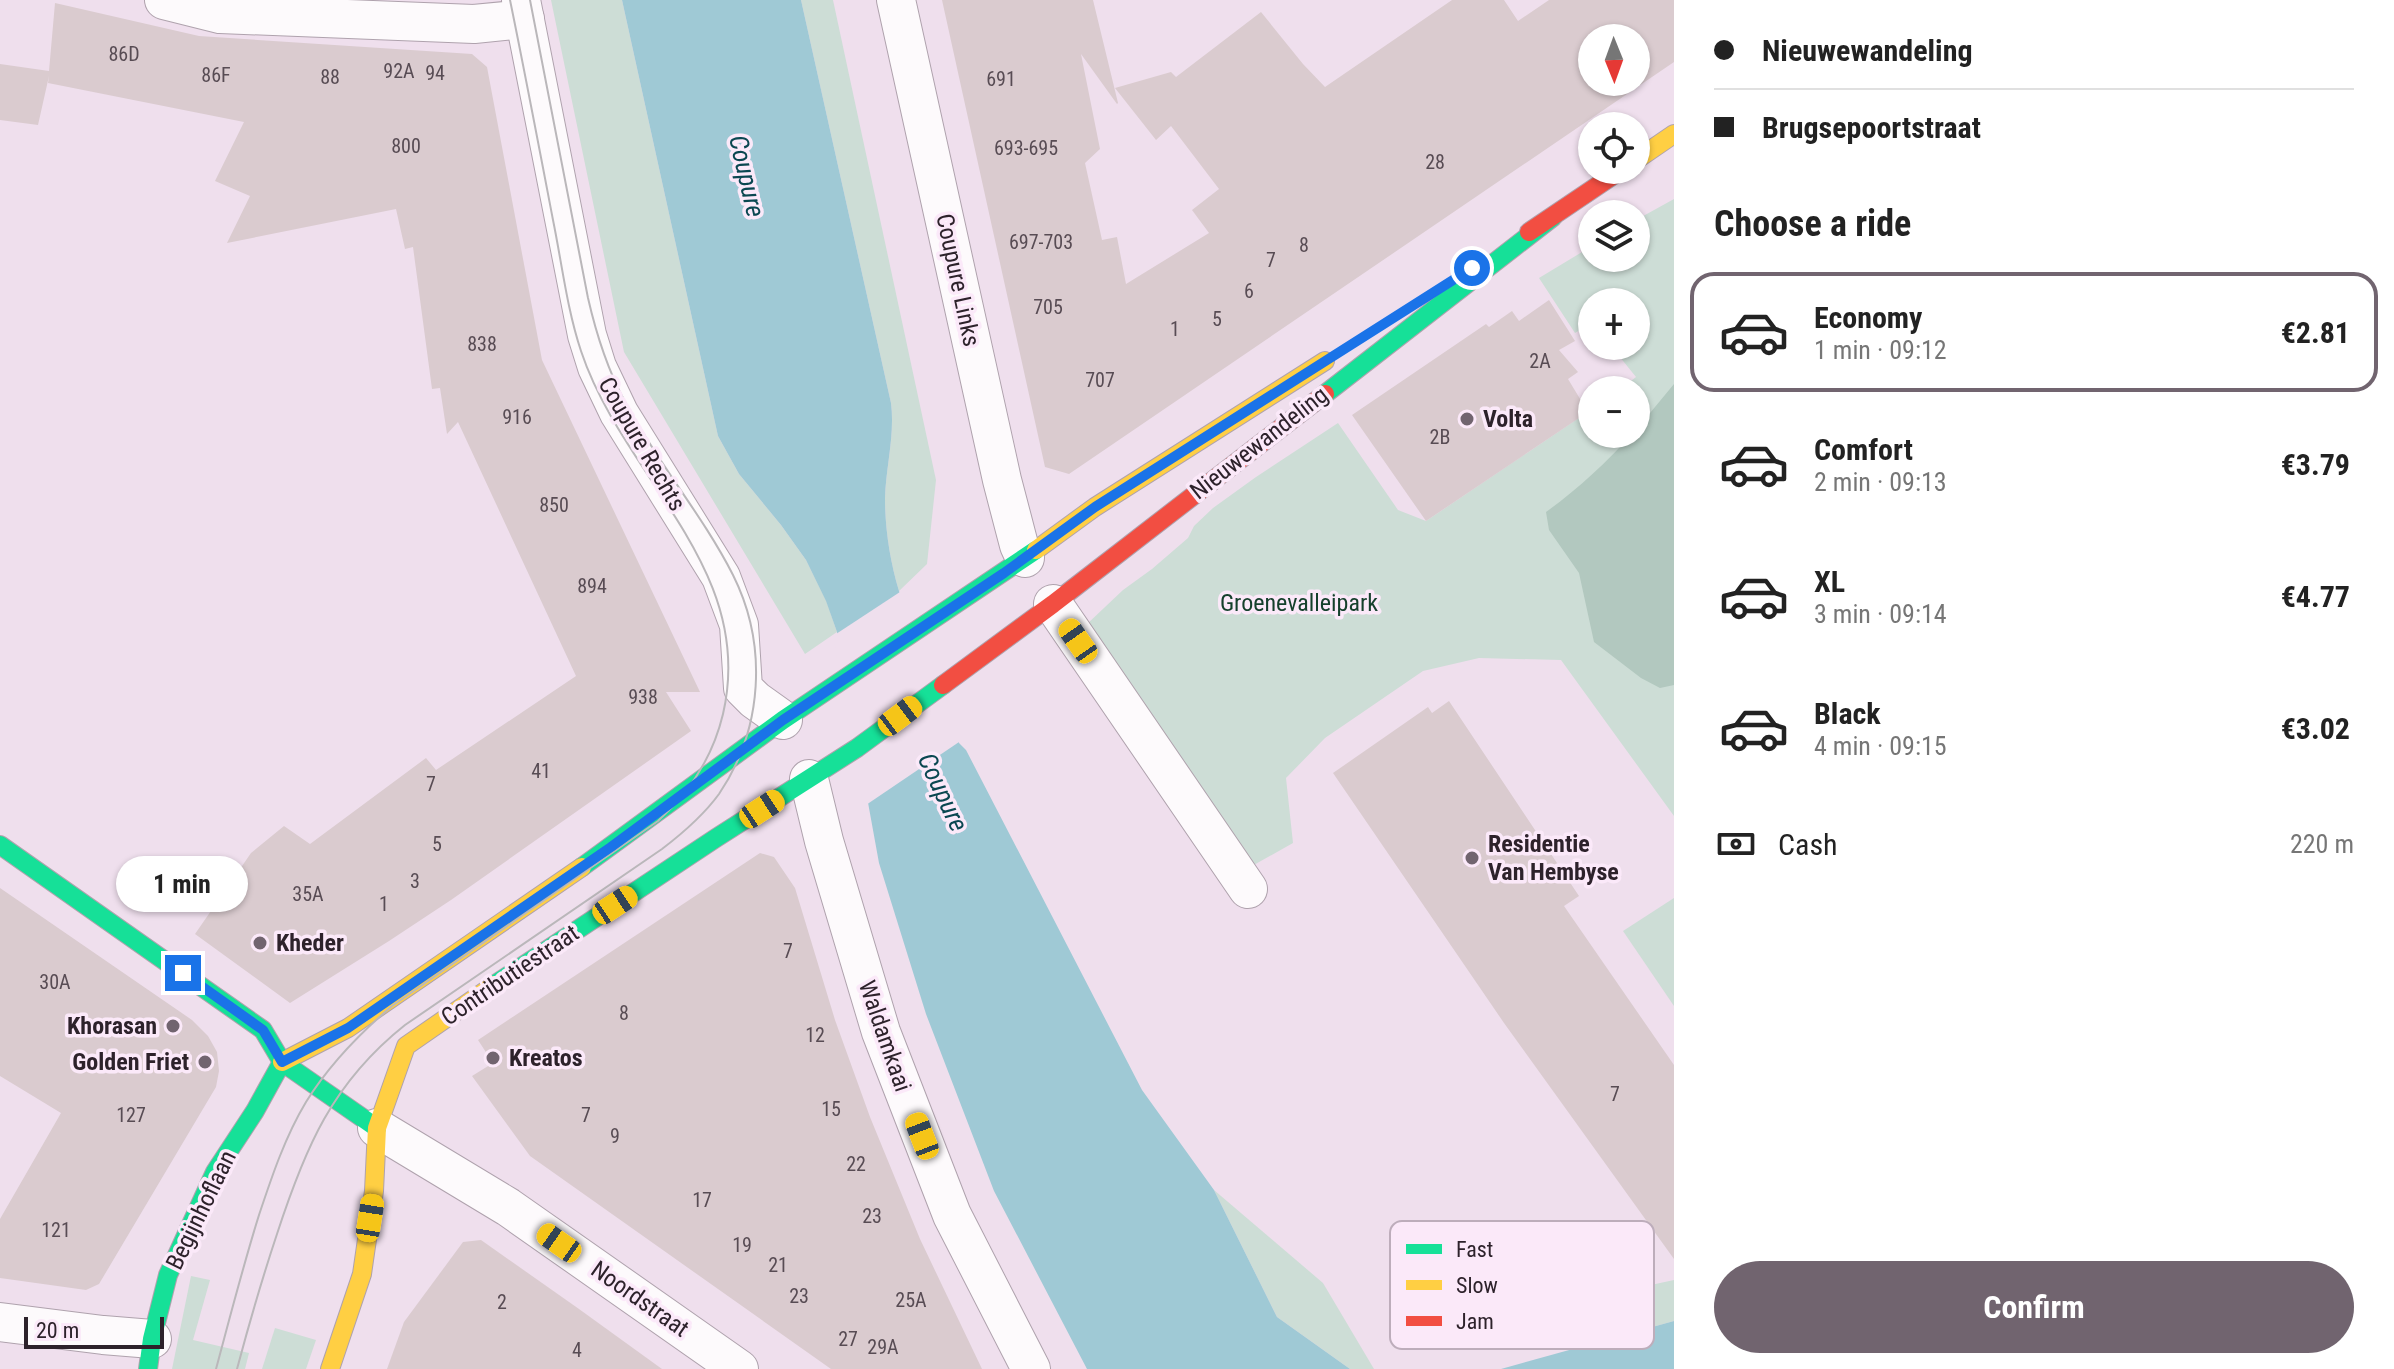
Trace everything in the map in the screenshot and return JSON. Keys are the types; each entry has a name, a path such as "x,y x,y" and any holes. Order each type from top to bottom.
{"main road":[{"path":"1650,150 1674,134"},
{"name":"Nieuwewandeling","path":"1391,319 1601,184"},
{"name":"Nieuwewandeling","path":"965,668 1053,604 1553,217"},
{"name":"Nieuwewandeling","path":"947,612 1095,507 1337,353"},
{"name":"Contributiestraat","path":"282,1062 348,1028 611,847 783,720 947,612"},
{"name":"Contributiestraat","path":"377,1128 406,1046 491,987 846,756 965,668"},
{"path":"0,845 263,1030 282,1062 377,1128 374,1191 362,1274 330,1369"},
{"name":"Begijnhoflaan","path":"150,1354 168,1275 215,1172 255,1111 282,1062"}],"street":[{"path":"164,0 220,14 474,24 523,9"},
{"name":"Coupure Links","path":"896,0 1002,480 1025,558"},
{"name":"Coupure Rechts","path":"523,9 587,335 597,367 619,413 721,577 739,625 743,688 783,720"},
{"path":"1053,604 1248,889"},
{"name":"Waldamkaai","path":"809,779 824,841 881,1032 952,1215 1031,1369"},
{"name":"Noordstraat","path":"377,1128 508,1207 739,1369"},
{"path":"0,1322 103,1335 150,1354"}],"green space":[{"path":"551,0 622,0 718,436 739,474 806,560 826,600 837,632 805,654 624,352"},
{"path":"801,0 833,0 936,480 927,564 899,591 885,510 891,403"},
{"name":"Groenevalleipark","path":"1674,199 1674,816 1561,660 1479,658 1423,671 1325,738 1286,778 1293,843 1252,866 1139,697 1086,625 1123,590 1188,538 1194,526 1213,508 1338,423 1398,510 1426,521 1578,418 1578,448 1650,448 1650,376 1635,376 1622,360 1650,360 1650,288 1578,288 1578,331 1575,333 1539,278 1578,254 1578,272 1650,272 1650,212"},
{"path":"1674,384 1674,685 1660,688 1641,678 1594,642 1579,573 1549,530 1546,512 1619,448 1650,448 1650,413"},
{"path":"1674,898 1674,1006 1623,931"},
{"path":"1214,1190 1323,1283 1374,1369 1350,1369 1277,1317"},
{"path":"191,1276 210,1280 193,1340 249,1353 245,1369 172,1369"},
{"path":"1674,1280 1674,1321 1654,1327 1654,1284"},
{"path":"275,1328 316,1340 306,1369 262,1369"}],"water":[{"name":"Coupure","path":"622,0 801,0 891,403 892,427 885,498 893,568 899,591 959,743 966,750 1142,1090 1214,1190 1277,1317 1350,1369 1087,1369 994,1191 926,1014 879,863 837,632 826,601 806,560 739,474 718,436"},
{"path":"1674,1321 1674,1369 1501,1369 1573,1349 1654,1349 1654,1327"}],"pier":[{"path":"903,590 962,740 866,805 833,636"}],"building":[{"path":"942,0 1093,0 1118,103 1081,54 1100,149 1085,163 1102,240 1117,237 1126,284 1209,233 1192,210 1219,189 1171,126 1156,140 1115,88 1171,72 1176,77 1261,12 1325,87 1452,0 1504,0 1518,21 1549,0 1674,0 1674,62 1650,78 1650,24 1578,24 1578,96 1624,96 1601,112 1578,112 1578,127 1069,474 1045,467"},
{"path":"55,3 199,36 472,54 487,67 542,360 700,692 666,692 691,731 451,900 290,1003 195,934 251,853 284,826 310,844 426,758 436,770 576,676 458,422 447,434 440,388 432,389 413,247 405,249 396,209 227,243 250,196 215,181 244,122 48,83 49,76 38,125 0,120 0,64 49,71"},
{"path":"1549,300 1575,341 1559,350 1578,372 1568,379 1578,396 1578,419 1426,521 1352,415 1486,324 1489,327 1512,311 1519,321"},
{"path":"1449,701 1579,896 1564,906 1674,1065 1674,1259 1654,1231 1654,1221 1647,1221 1504,1023 1333,773 1428,707 1432,713"},
{"path":"760,853 774,857 795,888 835,1020 870,1117 920,1239 982,1369 831,1369 530,1156 472,1076 493,1063 478,1040"},
{"path":"0,888 192,1020 208,1036 217,1052 219,1071 216,1087 99,1284 86,1290 0,1278 0,1219 61,1113 0,1076"},
{"path":"481,1240 662,1369 387,1369 404,1322 463,1242"}],"tram line":[{"path":"216,1369 274,1171 298,1115 324,1075 356,1039 392,1006 658,821 699,772 723,714 728,662 721,614 704,568 601,397 576,335 510,0"},
{"path":"237,1369 266,1268 299,1173 324,1119 358,1070 405,1025 662,849 685,830 713,802 734,769 752,715 756,658 744,602 721,552 624,400 598,337 530,0"}],"traffic: fast":[{"path":"1325,394 1553,217"},
{"path":"582,867 783,720 1036,550"},
{"path":"494,985 857,748 943,685"},
{"path":"0,845 263,1030 282,1062 377,1128"},
{"path":"148,1369 168,1275 215,1172 255,1111 282,1062"}],"traffic: slow":[{"path":"1650,150 1674,134"},
{"path":"1036,550 1095,507 1325,361"},
{"path":"282,1062 348,1028 582,867"},
{"path":"330,1369 362,1274 374,1191 377,1128 406,1046 494,985"}],"traffic: jam":[{"path":"1529,232 1600,184"},
{"path":"943,685 1325,394"}],"place":[{"name":"Volta","path":"1467,419"},
{"name":"Residentie Van Hembyse","path":"1472,858"},
{"name":"Kheder","path":"260,943"},
{"name":"Khorasan","path":"173,1026"},
{"name":"Kreatos","path":"493,1058"},
{"name":"Golden Friet","path":"205,1062"}],"route":[{"path":"183,973 263,1030 282,1062 348,1028 611,847 783,720 1004,573 1095,507 1472,268"}]}
